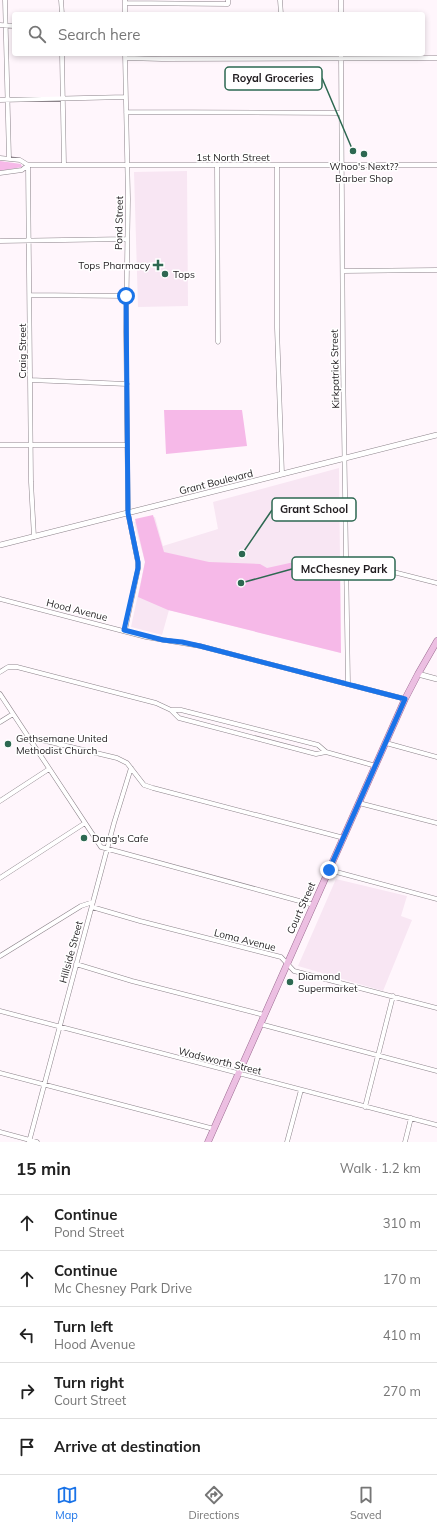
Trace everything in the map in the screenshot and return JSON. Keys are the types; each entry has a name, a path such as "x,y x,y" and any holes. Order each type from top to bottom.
{"main road":[{"name":"Court Street","path":"208,1142 405,699 437,641"}],"street":[{"path":"5,0 8,158"},
{"path":"61,0 62,12"},
{"path":"280,0 281,12"},
{"path":"341,0 341,12"},
{"path":"125,12 125,1 228,2"},
{"path":"0,25 12,26"},
{"path":"62,56 64,165"},
{"path":"125,56 162,60 282,56 437,58"},
{"name":"Pond Street","path":"124,630 138,568 137,551 128,513 126,296 127,166 125,56"},
{"name":"Kirkpatrick Street","path":"341,56 343,362 348,684"},
{"path":"0,100 126,97"},
{"path":"126,112 341,113"},
{"name":"1st North Street","path":"0,158 20,160 28,165 437,165"},
{"name":"1st North Street","path":"0,173 22,170 28,165"},
{"name":"Craig Street","path":"28,165 31,445 34,537"},
{"path":"217,165 218,342"},
{"path":"277,165 277,336 282,474"},
{"path":"0,241 127,239"},
{"path":"343,271 437,270"},
{"path":"30,295 126,296"},
{"path":"30,380 127,384"},
{"name":"Grant Boulevard","path":"0,545 437,435"},
{"path":"0,445 127,445"},
{"path":"346,560 437,583"},
{"name":"Hood Avenue","path":"0,599 163,640 200,646 405,699"},
{"path":"0,672 8,667 17,667 156,703 171,710 179,718 316,754 326,752"},
{"path":"418,674 437,679"},
{"path":"0,694 98,844 107,849 314,905"},
{"path":"171,710 181,710 318,745 326,752 376,766"},
{"path":"0,722 13,714"},
{"path":"28,737 117,758 127,763 139,781 144,785 153,788 344,838"},
{"path":"386,743 437,757"},
{"name":"Hillside Street","path":"29,1141 107,849 131,768"},
{"path":"0,800 49,769"},
{"path":"359,803 437,823"},
{"path":"0,878 85,824"},
{"path":"329,870 437,899"},
{"path":"0,956 80,907 93,902"},
{"name":"Loma Avenue","path":"92,907 140,921 281,957 294,971 437,1008"},
{"path":"76,964 132,981 264,1015"},
{"path":"365,1107 393,996"},
{"name":"Wadsworth Street","path":"0,1011 437,1125"},
{"path":"260,1024 437,1070"},
{"path":"0,1073 214,1129"},
{"path":"287,1142 301,1090"},
{"path":"405,1142 410,1118"},
{"path":"0,1132 37,1142"}],"shaded area":[{"path":"0,161 21,164 22,167 0,171"},
{"path":"187,171 188,306 138,307 134,172"},
{"path":"164,410 242,410 247,446 166,454"},
{"path":"339,468 341,653 169,610 162,635 131,627 145,562 134,522 155,517 163,546 218,529 213,502"},
{"path":"153,515 164,552 209,562 260,564 267,568 317,557 340,568 341,653 168,610 138,597 145,562 135,519"},
{"path":"336,879 407,896 401,916 412,920 383,991 298,966"}],"place":[{"name":"Royal Groceries","path":"353,151"},
{"name":"Whoo's Next?? Barber Shop","path":"364,154"},
{"name":"Tops Pharmacy","path":"158,265"},
{"name":"Tops","path":"165,274"},
{"name":"Grant School","path":"242,554"},
{"name":"McChesney Park","path":"241,583"},
{"name":"Gethsemane United Methodist Church","path":"8,744"},
{"name":"Dang's Cafe","path":"84,838"},
{"name":"Diamond Supermarket","path":"290,982"}],"route":[{"path":"126,296 128,513 137,551 138,568 124,630 163,640 200,646 405,699 329,870"}]}
